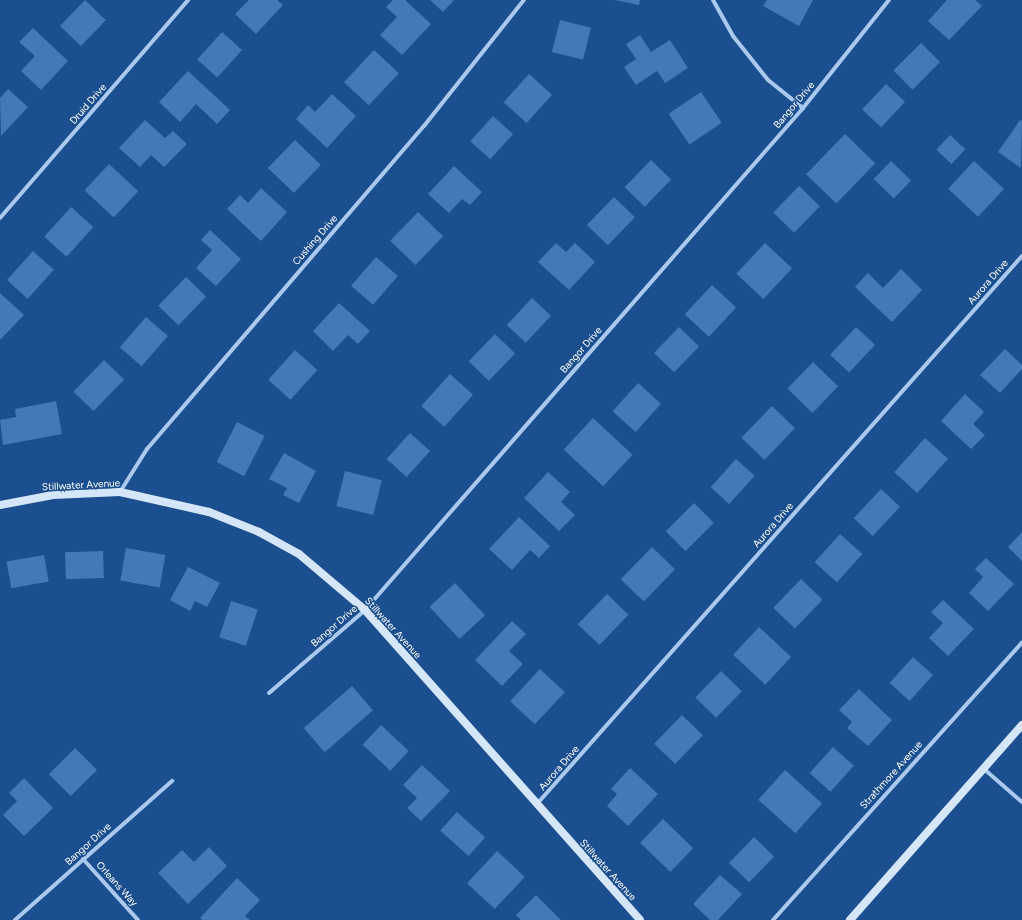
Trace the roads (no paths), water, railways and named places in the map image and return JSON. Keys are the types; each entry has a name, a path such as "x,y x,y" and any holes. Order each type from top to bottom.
{"street":[{"name":"Druid Drive","path":"0,218 188,0"},
{"name":"Cushing Drive","path":"120,492 147,449 424,126 524,0"},
{"path":"713,0 733,36 768,80 803,108"},
{"name":"Bangor Drive","path":"269,693 365,610 803,108 889,0"},
{"name":"Aurora Drive","path":"536,805 1022,256"},
{"name":"Stillwater Avenue","path":"0,505 53,494 120,492 209,512 259,532 299,554 365,610 536,805 640,920"},
{"name":"Strathmore Avenue","path":"773,920 1022,642"},
{"path":"850,920 1022,725"},
{"path":"984,769 1022,802"},
{"name":"Bangor Drive","path":"15,920 172,781"},
{"name":"Orleans Way","path":"83,859 138,920"}]}
